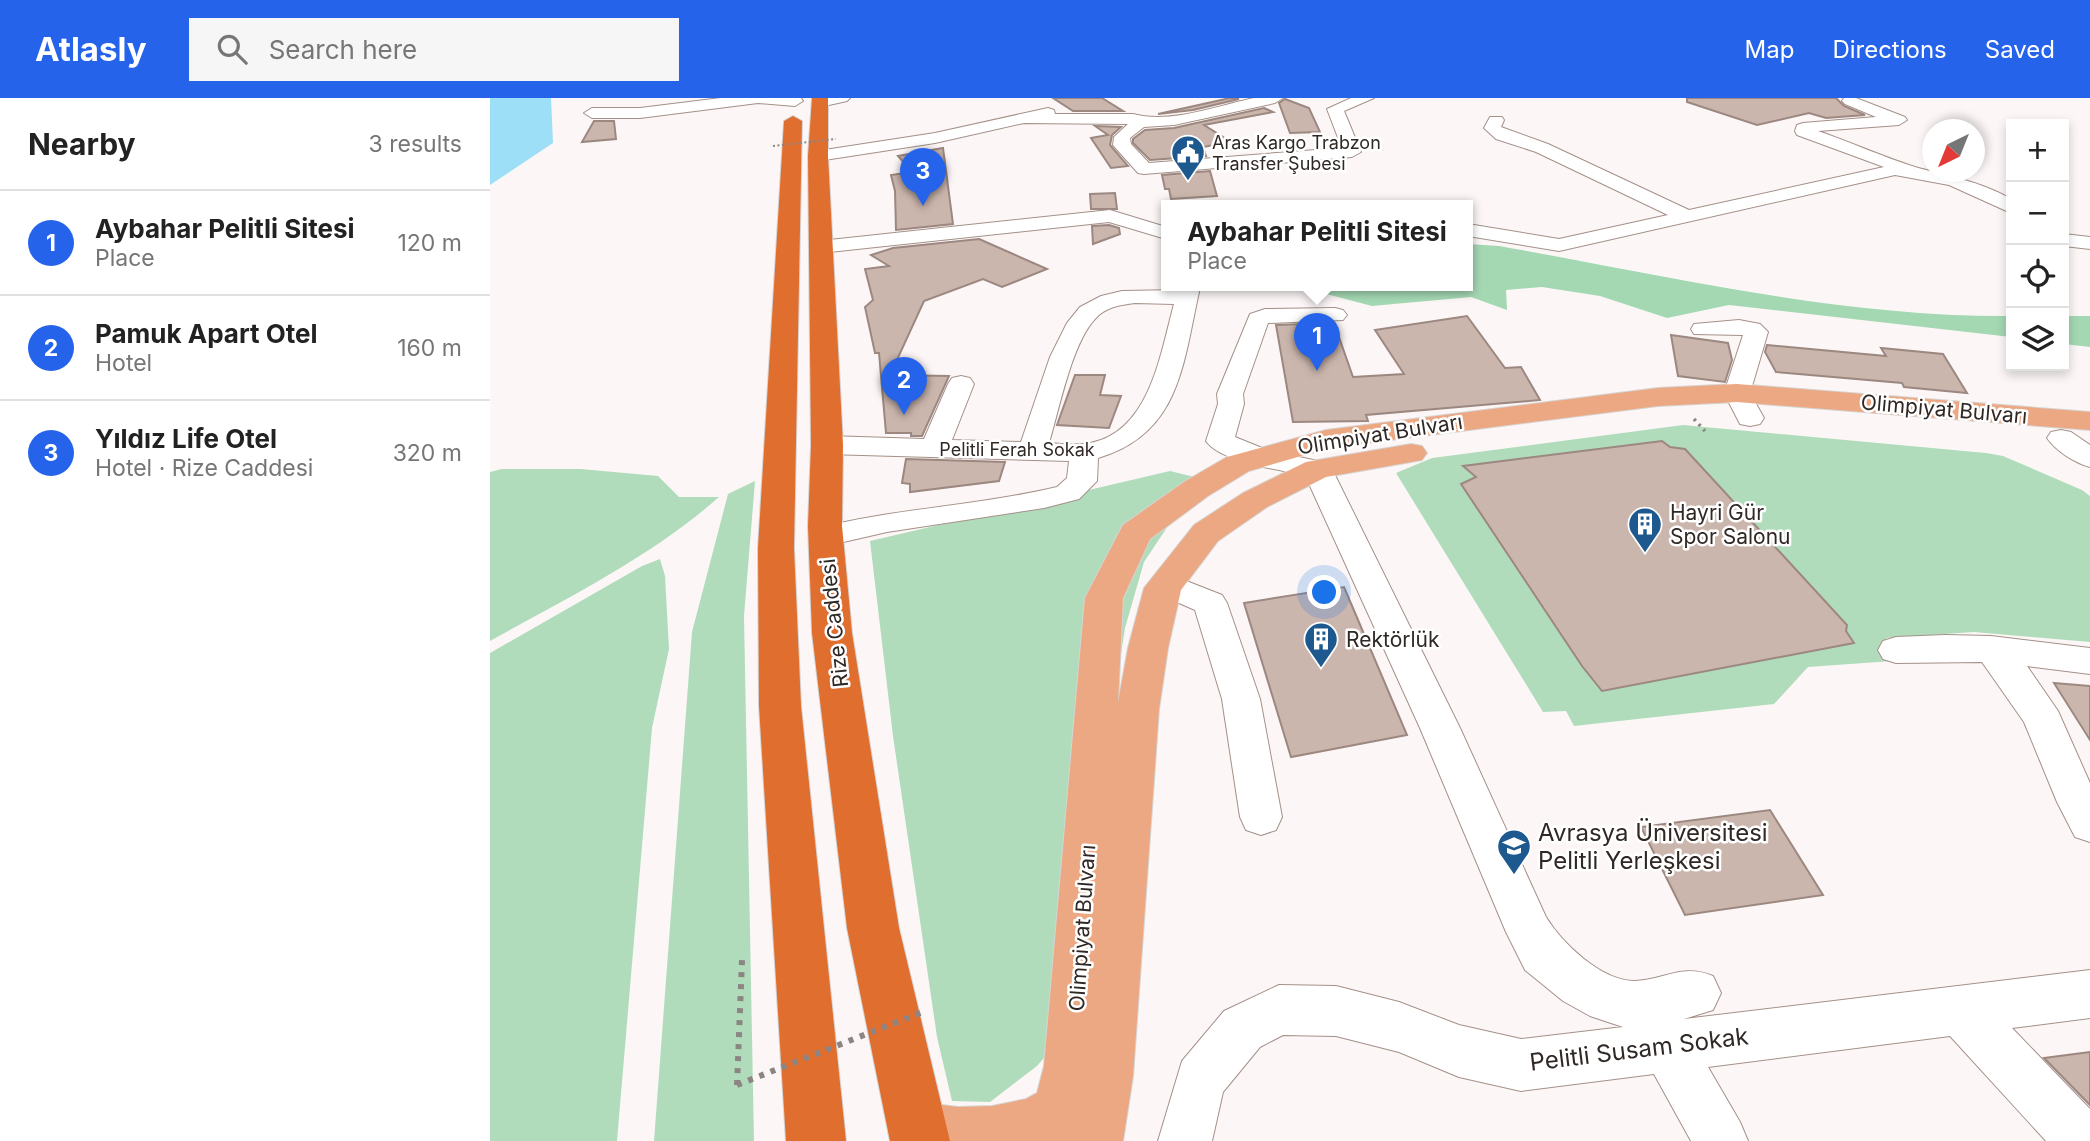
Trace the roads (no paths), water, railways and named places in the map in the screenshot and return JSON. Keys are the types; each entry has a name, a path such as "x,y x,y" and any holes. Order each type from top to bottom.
{"highway":[{"name":"Rize Caddesi","path":"814,99 827,148 820,247 827,445 826,536 832,633 873,928 919,1136"},
{"path":"814,99 776,548 780,706 816,1141"}],"main road":[{"name":"Olimpiyat Bulvarı","path":"919,1136 998,1138 1021,1133 1062,1112 1073,1066 1104,598 1135,533 1206,483 1238,464 1326,439 1658,397 2083,439"},
{"name":"Olimpiyat Bulvarı","path":"1093,1141 1104,1076 1138,709 1148,648 1167,584 1206,533 1255,500 1317,469 1417,452 1699,425 1743,406"}],"street":[{"path":"1027,119 1133,118 1140,122 1174,120 1275,98"},
{"path":"1144,169 1352,152 1335,109 1366,98"},
{"path":"592,113 640,113 758,99 814,99"},
{"path":"1850,101 1899,120 1816,126 1803,128 1803,131 1913,171"},
{"path":"827,148 894,146 1109,102"},
{"path":"1496,120 1492,128 1502,135 1542,148 1686,216"},
{"path":"1140,122 1122,137 1122,145 1144,169"},
{"path":"1110,216 1122,209 1144,169"},
{"path":"1473,231 1559,245 1895,170 1925,172 2006,204"},
{"path":"820,247 1110,216 1161,231"},
{"path":"2069,241 2090,243"},
{"name":"Pelitli Ferah Sokak","path":"827,445 1084,453 1103,450 1138,430 1158,405 1187,295 1138,295 1095,307 1086,314 1061,358 1032,451"},
{"path":"1335,315 1265,316 1258,319 1230,394 1231,404 1220,440 1259,457 1317,469 1440,728 1529,932 1542,954 1580,984 1607,999 1634,1005 1696,993"},
{"path":"1703,329 1733,330 1742,326 1752,328 1756,332 1743,406"},
{"path":"935,448 961,384"},
{"path":"826,536 887,522 1044,499 1068,493 1082,481 1084,453"},
{"path":"1167,584 1210,603 1241,699 1261,817"},
{"path":"1896,650 1935,647 1992,649 2090,661"},
{"path":"1992,649 2026,687 2050,735 2075,802 2090,824"},
{"name":"Pelitli Susam Sokak","path":"1185,1141 1200,1079 1242,1029 1279,1010 1336,1011 1399,1027 1459,1051 1521,1065 2090,994"},
{"path":"1960,1010 2082,1141"},
{"path":"1667,1046 1720,1141"}],"water":[{"path":"490,98 551,98 553,143 490,185"}],"place":[{"name":"Aras Kargo Trabzon Transfer Şubesi","path":"1188,182"},
{"name":"Yıldız Life Otel","path":"923,206"},
{"name":"Aybahar Pelitli Sitesi","path":"1317,371"},
{"name":"Pamuk Apart Otel","path":"904,415"},
{"name":"Hayri Gür Spor Salonu","path":"1645,554"},
{"name":"Rektörlük","path":"1321,669"},
{"name":"Avrasya Üniversitesi Pelitli Yerleşkesi","path":"1514,876"}]}
